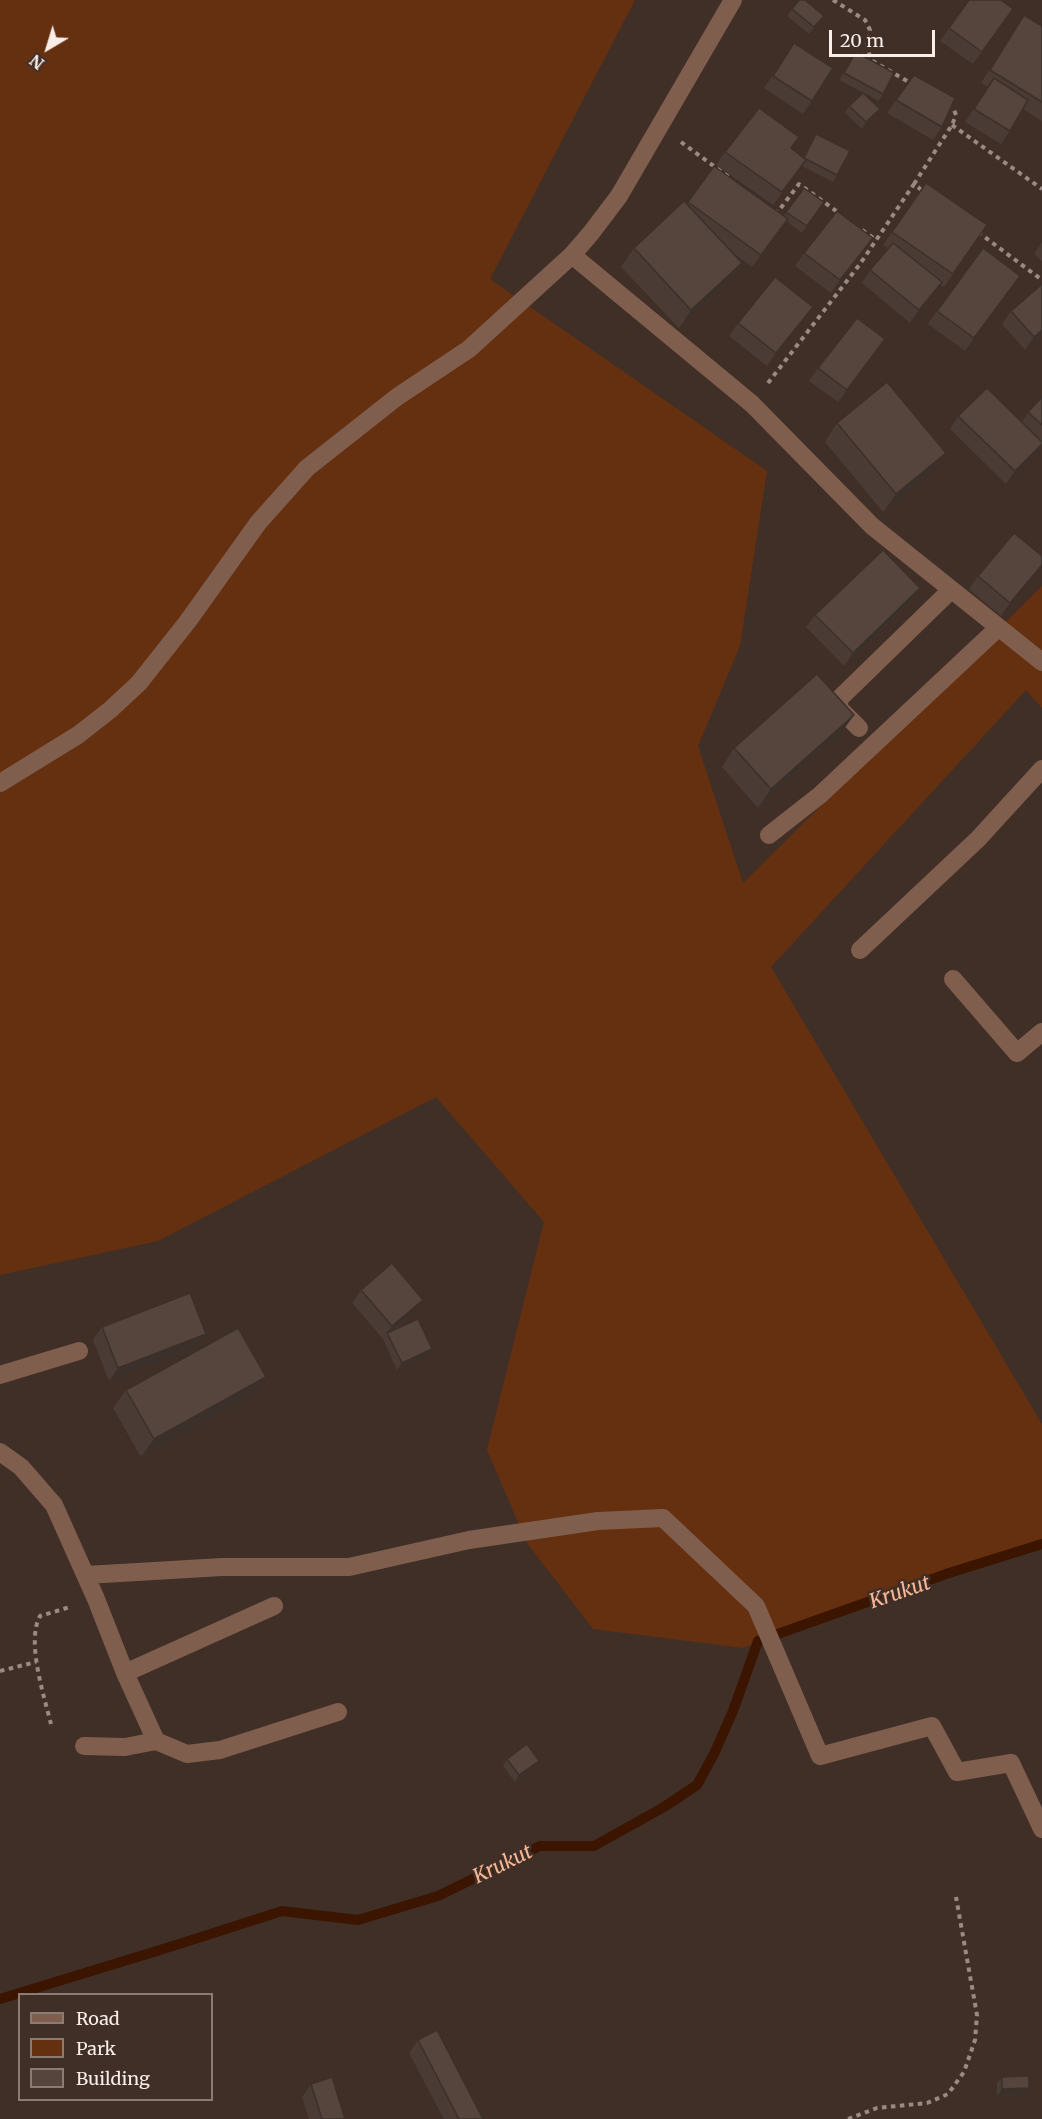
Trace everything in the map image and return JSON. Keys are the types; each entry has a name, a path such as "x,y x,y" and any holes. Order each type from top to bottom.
{"street":[{"path":"0,783 78,735 139,683 188,621 258,523 307,468 397,398 469,349 572,255 619,196 733,0"},
{"path":"572,255 752,404 872,526 1042,662"},
{"path":"858,728 839,708 839,699 951,590"},
{"path":"769,835 819,795 998,628"},
{"path":"860,950 978,839 1042,769"},
{"path":"953,979 1017,1053 1042,1032"},
{"path":"0,1375 79,1351"},
{"path":"0,1452 21,1467 54,1505 156,1741"},
{"path":"86,1575 222,1567 349,1567 469,1540 598,1521 663,1518 756,1606 820,1756 932,1726 957,1772 1011,1763 1042,1829"},
{"path":"125,1673 274,1606"},
{"path":"84,1746 125,1747 156,1741 187,1754 220,1750 338,1712"}],"path":[{"path":"833,0 866,20 870,30 867,46 871,60 919,88"},
{"path":"752,404 808,329 861,264 914,184 956,115 954,110 945,105"},
{"path":"659,125 731,179"},
{"path":"952,125 1042,189"},
{"path":"767,206 777,213 799,184 847,219"},
{"path":"914,184 932,197"},
{"path":"857,226 876,240"},
{"path":"976,231 1042,280"},
{"path":"51,1724 36,1662 36,1625 40,1616 96,1599"},
{"path":"0,1671 36,1662"},
{"path":"848,2119 877,2108 927,2103 948,2094 964,2072 975,2040 977,2015 956,1897"}],"green space":[{"path":"0,0 635,0 490,279 767,471 740,646 698,746 743,883 1042,586 1042,708 1026,690 771,967 1042,1424 1042,1545 1002,1552 743,1648 593,1629 527,1543 487,1450 544,1222 436,1097 158,1241 0,1275"}],"building":[{"path":"799,0 805,0 824,16 814,27 792,9"},
{"path":"969,0 1001,0 1013,9 982,52 949,28"},
{"path":"1024,15 1042,26 1042,102 990,70"},
{"path":"794,43 833,68 812,101 773,76"},
{"path":"856,52 894,73 883,94 844,73"},
{"path":"914,75 955,98 942,127 896,100"},
{"path":"994,78 1028,100 1010,131 974,109"},
{"path":"863,93 880,109 866,122 849,106"},
{"path":"759,108 799,137 791,148 806,160 782,192 725,152"},
{"path":"816,134 850,151 837,175 804,158"},
{"path":"714,166 788,219 761,255 688,202"},
{"path":"926,183 987,225 953,274 892,232"},
{"path":"804,188 824,202 807,226 786,212"},
{"path":"684,201 742,263 691,310 634,248"},
{"path":"837,211 873,238 840,280 804,253"},
{"path":"893,243 942,282 919,310 870,270"},
{"path":"983,248 1020,276 974,338 937,311"},
{"path":"775,277 813,307 776,353 738,323"},
{"path":"1042,284 1042,330 1034,337 1011,311"},
{"path":"857,318 885,339 847,390 818,368"},
{"path":"887,382 946,453 896,494 837,423"},
{"path":"987,388 1042,442 1015,471 958,416"},
{"path":"1042,397 1042,425 1028,412"},
{"path":"1014,533 1042,556 1042,565 1010,603 978,576"},
{"path":"883,550 920,588 853,653 815,615"},
{"path":"817,674 854,715 771,789 734,748"},
{"path":"392,1263 423,1300 392,1326 361,1290"},
{"path":"190,1293 206,1334 118,1368 102,1327"},
{"path":"418,1319 432,1349 402,1363 387,1333"},
{"path":"238,1328 266,1377 154,1439 126,1390"},
{"path":"527,1744 539,1761 519,1775 507,1759"},
{"path":"437,2030 483,2119 459,2119 418,2040"},
{"path":"1029,2076 1029,2088 1002,2089 1002,2077"},
{"path":"332,2077 345,2119 322,2119 311,2084"}],"waterway":[{"name":"Krukut","path":"20,1993 282,1911 358,1920 438,1896 540,1846 594,1846 664,1807 697,1785 733,1711 758,1641 949,1573 1042,1544"},
{"name":"Krukut","path":"0,1999 18,1993"}]}
